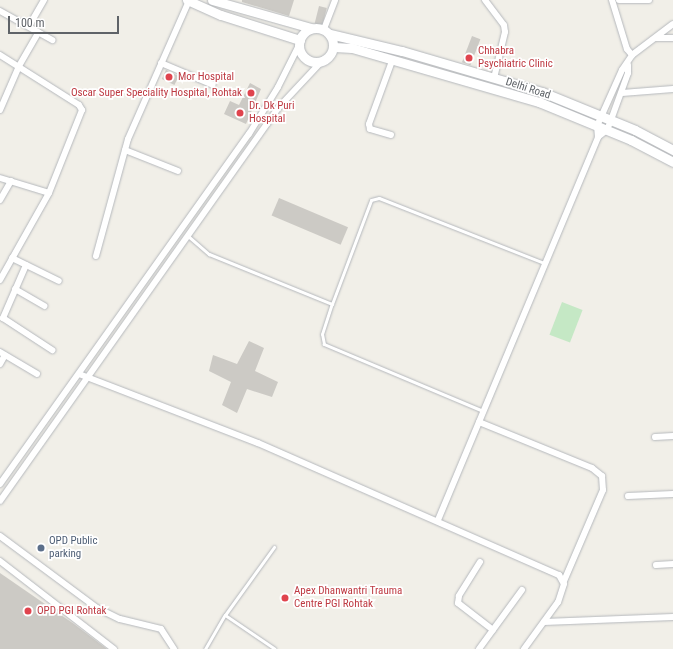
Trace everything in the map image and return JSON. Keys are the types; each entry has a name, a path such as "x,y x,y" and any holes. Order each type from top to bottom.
{"main road":[{"path":"188,0 221,15 299,43 306,59 322,61 331,55 334,47 327,32 236,4 212,0"},
{"path":"299,43 311,28"},
{"name":"Delhi Road","path":"327,32 542,92 611,120 673,150"},
{"name":"Delhi Road","path":"334,47 352,48 392,61 539,102 607,130 673,162"}],"street":[{"path":"29,26 44,0"},
{"path":"96,256 125,150 188,0"},
{"path":"327,32 335,0"},
{"path":"485,0 504,25 505,32 494,78"},
{"path":"612,0 628,49 632,55"},
{"path":"620,0 649,0"},
{"path":"0,11 52,40"},
{"path":"598,137 607,130 622,93 628,73 628,65 632,55 673,24"},
{"path":"0,110 19,66 39,32"},
{"path":"656,38 673,38"},
{"path":"0,484 128,307 250,134 278,87 299,43"},
{"path":"0,55 79,105 82,110 49,193 0,280"},
{"path":"0,501 279,107 322,61"},
{"path":"391,135 370,129 368,124 392,61"},
{"path":"162,63 213,85"},
{"path":"438,520 598,137 597,126 622,70 628,65"},
{"path":"622,93 673,89"},
{"path":"125,150 178,171"},
{"path":"0,178 49,193"},
{"path":"0,200 11,181"},
{"path":"12,258 59,281"},
{"path":"26,265 3,314 5,321 52,350"},
{"path":"15,288 46,306"},
{"path":"128,307 136,311"},
{"path":"0,364 2,354 37,374"},
{"path":"79,374 258,442 554,572 564,581"},
{"path":"478,422 592,468 602,476 603,490 564,581 558,602 524,649"},
{"path":"655,437 673,436"},
{"path":"628,496 673,494"},
{"path":"0,536 97,608 120,619 161,629 174,649"},
{"path":"0,561 114,649"},
{"path":"480,562 459,596 458,603 492,630"},
{"path":"656,565 673,564"},
{"path":"479,649 522,590"},
{"path":"544,622 673,617"}],"lane":[{"path":"484,411 329,348 324,344 322,334 332,304 372,200 377,198 544,264"},
{"path":"188,236 209,254 332,304"},
{"path":"205,649 225,615 274,547"},
{"path":"225,615 275,649"}],"green space":[{"path":"562,302 583,310 570,343 549,335"}],"building":[{"path":"242,0 294,0 289,16 242,2"},
{"path":"319,6 327,8 322,25 315,23"},
{"path":"472,36 480,39 470,65 462,62"},
{"path":"166,70 179,76 174,85 162,79"},
{"path":"250,83 261,89 246,124 224,114 230,101 239,105"},
{"path":"279,198 348,227 341,245 272,215"},
{"path":"249,341 264,348 255,371 278,382 272,397 247,389 237,413 222,405 231,382 209,371 213,355 237,364"},
{"name":"OPD PGI Rohtak","path":"0,573 74,624 107,649 0,649"}],"place":[{"name":"Chhabra Psychiatric Clinic","path":"469,58"},
{"name":"Mor Hospital","path":"169,77"},
{"name":"Oscar Super Speciality Hospital, Rohtak","path":"251,93"},
{"name":"Dr. Dk Puri Hospital","path":"240,113"},
{"name":"OPD Public parking","path":"41,548"},
{"name":"Apex Dhanwantri Trauma Centre PGI Rohtak","path":"285,598"},
{"name":"OPD PGI Rohtak","path":"28,611"}]}
